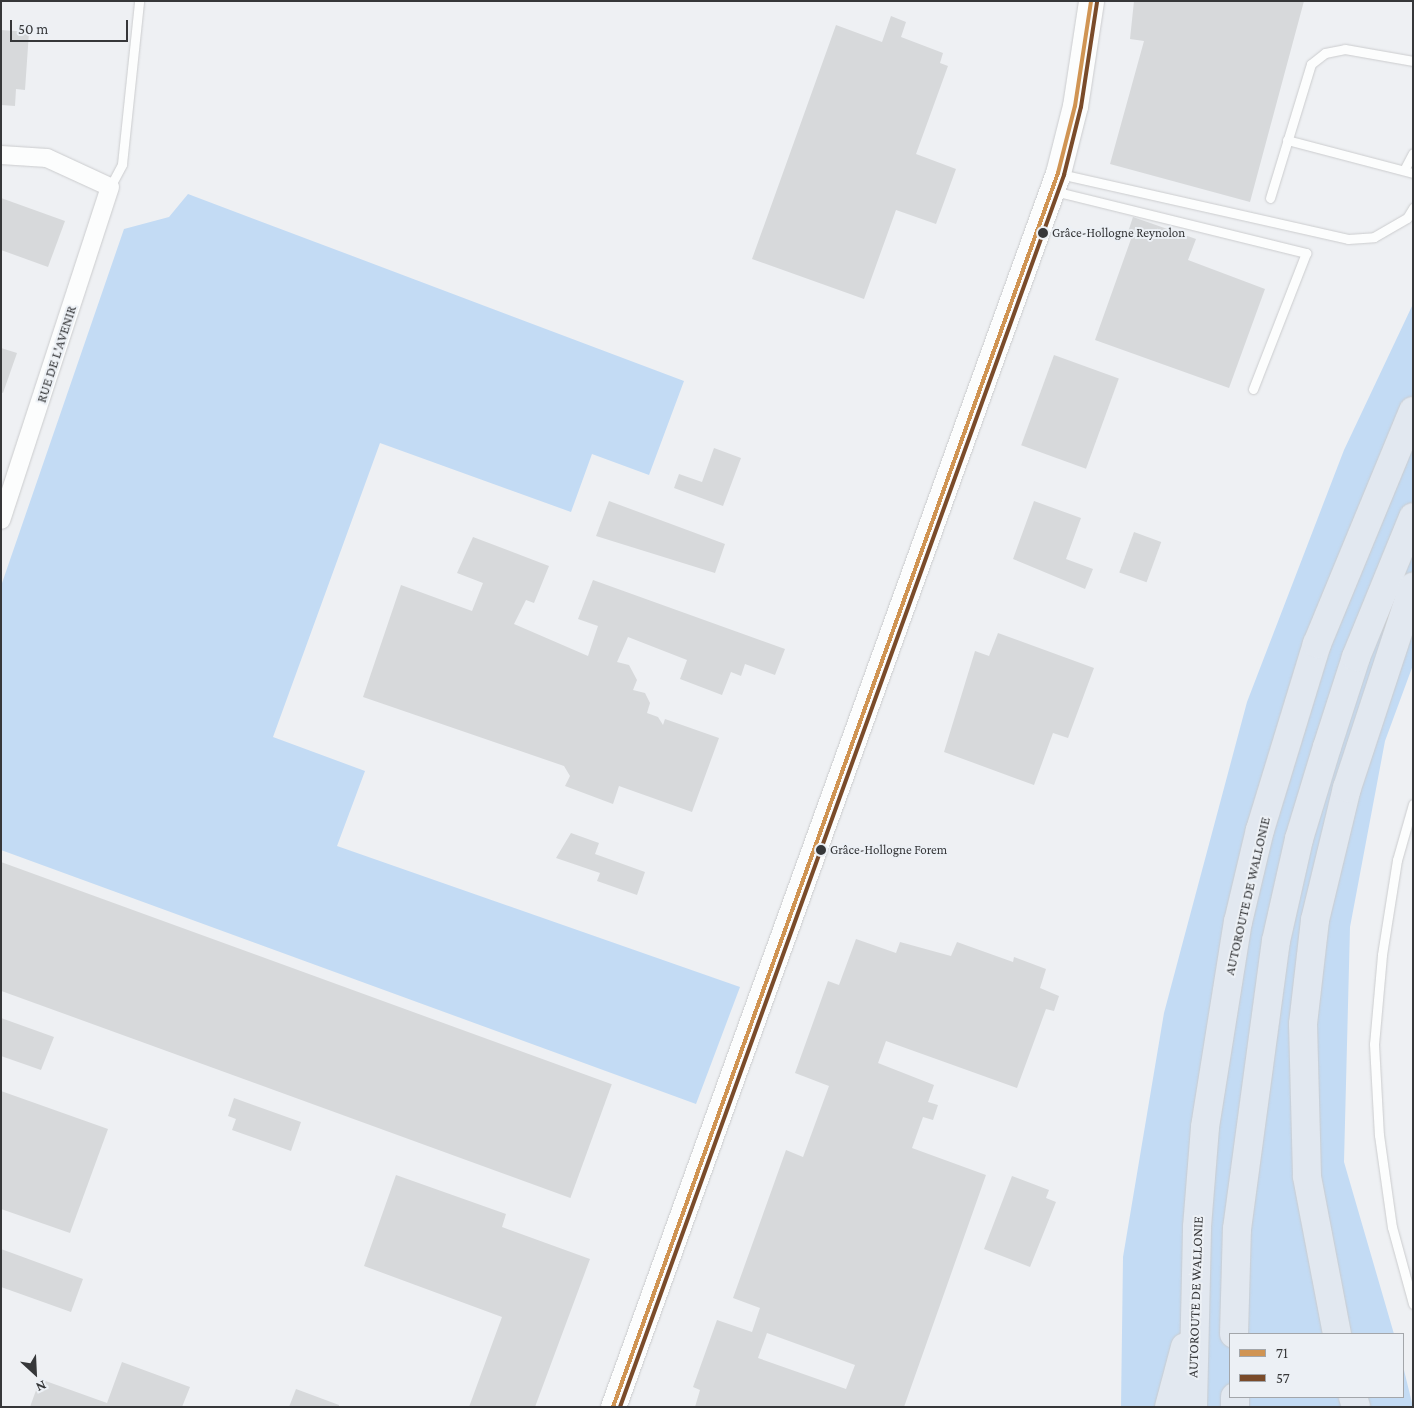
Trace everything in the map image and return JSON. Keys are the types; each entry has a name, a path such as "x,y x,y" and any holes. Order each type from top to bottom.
{"highway":[{"name":"AUTOROUTE DE WALLONIE","path":"1192,1407 1193,1325 1205,1127 1236,932 1260,830 1317,644 1413,411"},
{"path":"1234,1333 1238,1219 1276,941 1299,839 1356,657 1413,517"},
{"path":"1337,1333 1307,1176 1303,1024 1315,920 1347,788 1413,587"},
{"path":"1169,1407 1193,1325"}],"street":[{"path":"613,1407 1055,182 1076,106 1091,1"},
{"path":"1,154 47,158 110,187"},
{"name":"RUE DE L'AVENIR","path":"1,520 110,187"}],"lane":[{"path":"110,187 122,164 139,1"},
{"path":"1270,198 1311,64 1325,52 1346,48 1413,61"},
{"path":"1288,140 1409,171 1413,153"},
{"path":"1055,182 1348,238 1374,237 1407,218 1413,208"},
{"path":"1055,182 1306,253 1253,389"},
{"path":"1413,804 1397,860 1374,1044 1379,1136 1391,1218 1413,1304"}],"shaded area":[{"path":"188,194 684,381 649,475 592,454 571,512 380,443 273,737 365,771 337,846 740,987 696,1104 1,850 1,586 124,229 169,217"},
{"path":"1413,304 1413,665 1385,741 1350,927 1344,1162 1394,1333 1229,1333 1229,1398 1404,1398 1404,1370 1413,1407 1121,1407 1123,1257 1164,1013 1247,702 1344,450"}],"building":[{"path":"1134,1 1304,1 1250,202 1110,164 1144,41 1130,39"},
{"path":"891,16 906,22 901,37 943,53 940,63 948,66 916,154 956,169 936,224 896,210 864,299 752,259 836,25 882,42"},
{"path":"1,30 29,32 25,90 16,89 15,106 1,105"},
{"path":"1,198 65,221 48,267 1,250"},
{"path":"1133,217 1196,239 1188,260 1265,289 1229,388 1095,340 1131,239 1126,238"},
{"path":"1,348 17,353 3,393 1,392"},
{"path":"1054,355 1119,379 1086,469 1021,445"},
{"path":"714,448 741,458 723,506 674,488 679,474 702,482"},
{"path":"609,501 725,544 715,573 596,536"},
{"path":"1034,501 1081,518 1066,559 1093,569 1085,589 1013,559"},
{"path":"1134,532 1161,542 1147,582 1119,572"},
{"path":"473,537 549,566 534,603 526,600 514,624 588,656 598,626 578,619 593,580 785,649 775,675 745,664 741,676 731,672 722,695 680,679 687,660 628,637 617,662 629,665 637,680 633,690 645,693 650,703 647,713 658,717 663,725 665,719 719,738 692,812 619,786 613,804 565,786 570,776 564,766 363,697 401,585 472,611 483,583 457,573"},
{"path":"998,633 1094,668 1068,738 1053,733 1034,785 944,752 975,651 989,656"},
{"path":"571,833 599,843 595,854 645,872 637,895 597,881 600,873 556,858"},
{"path":"1,862 612,1084 570,1198 1,991"},
{"path":"856,939 896,953 900,942 951,956 957,942 1013,962 1014,957 1046,969 1040,988 1059,996 1054,1011 1046,1009 1017,1088 886,1041 878,1063 934,1085 928,1102 938,1105 933,1120 923,1117 912,1148 986,1175 904,1407 695,1407 700,1390 693,1387 717,1320 752,1332 760,1308 733,1298 786,1150 803,1157 829,1086 795,1073 828,981 839,985","holes":["767,1333 855,1365 846,1389 758,1358"]},
{"path":"1,1018 54,1037 41,1070 1,1056"},
{"path":"1,1091 108,1129 70,1233 1,1209"},
{"path":"234,1098 301,1122 291,1151 232,1130 236,1119 228,1116"},
{"path":"396,1175 506,1214 502,1227 590,1259 535,1407 469,1407 502,1317 364,1266"},
{"path":"1012,1176 1049,1190 1046,1198 1056,1202 1030,1267 984,1249"},
{"path":"1,1249 83,1279 71,1312 1,1287"},
{"path":"122,1362 190,1387 182,1407 30,1407 40,1379 107,1403"},
{"path":"296,1389 339,1405 339,1407 289,1407"}],"transit line":[{"name":"71","path":"613,1407 1058,173 1075,106 1091,1"},
{"name":"57","path":"620,1407 1064,175 1081,107 1097,2"}],"place":[{"name":"Grâce-Hollogne Reynolon","path":"1043,233"},
{"name":"Grâce-Hollogne Forem","path":"821,850"}]}
